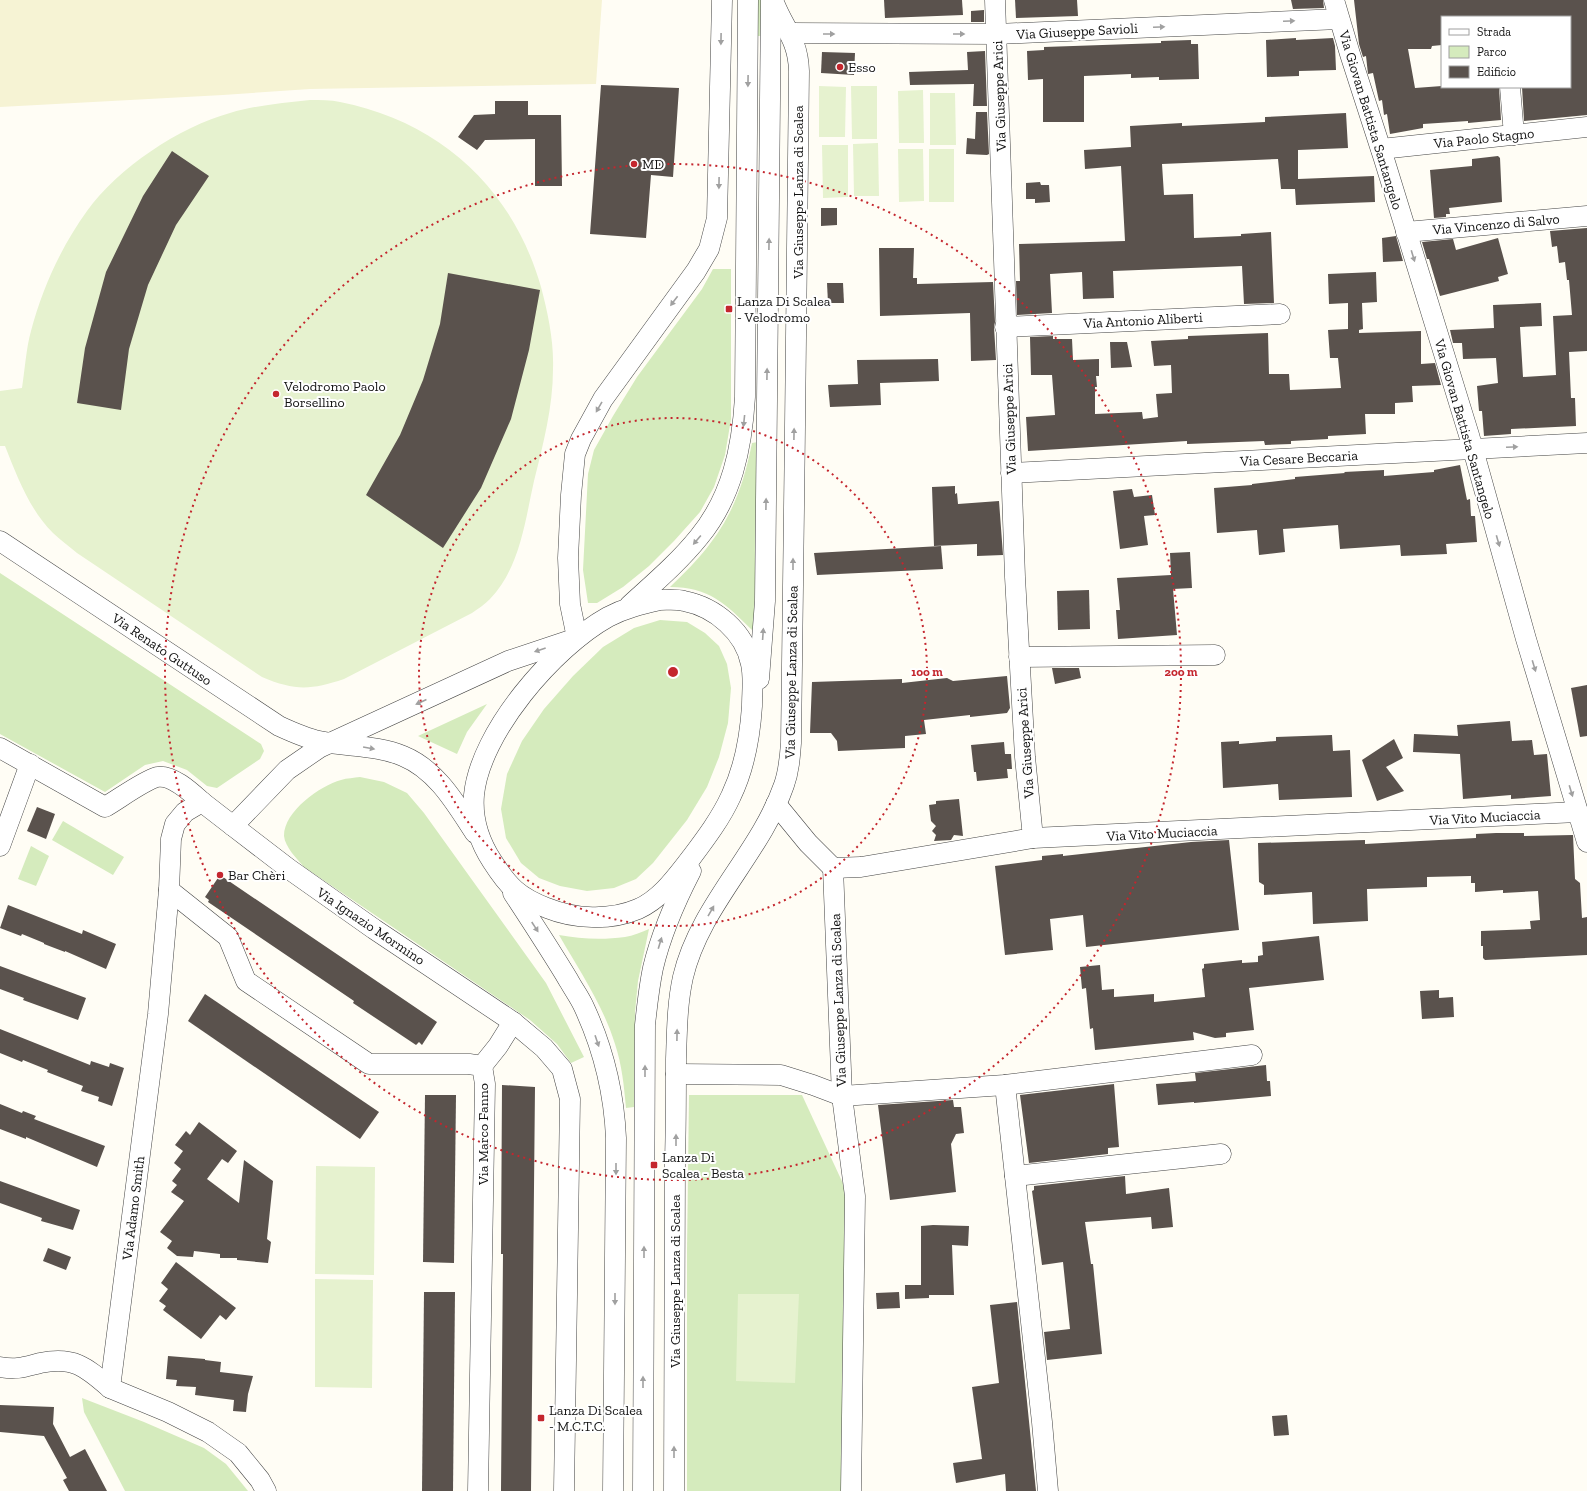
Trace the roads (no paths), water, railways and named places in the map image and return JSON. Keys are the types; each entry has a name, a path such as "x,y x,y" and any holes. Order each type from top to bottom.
{"street":[{"path":"577,638 570,604 568,558 572,472 575,454 581,438 603,399 696,271 709,250 717,218 722,0"},
{"path":"628,608 682,557 700,536 714,516 727,491 742,439 746,397 748,0"},
{"name":"Via Giuseppe Lanza di Scalea","path":"674,1491 676,1074 679,1001 688,956 712,909 765,826 784,784 790,763 799,71 798,57 790,34 772,0"},
{"name":"Via Giuseppe Lanza di Scalea","path":"751,728 761,661 765,601 772,0"},
{"name":"Via Giuseppe Arici","path":"995,0 1005,327 1019,657 1033,838"},
{"name":"Via Giovan Battista Santangelo","path":"1334,0 1473,450 1587,842"},
{"name":"Via Giuseppe Savioli","path":"790,34 997,34 1339,19"},
{"path":"1510,88 1514,135"},
{"name":"Via Paolo Stagno","path":"1381,149 1587,128"},
{"path":"719,158 747,158"},
{"name":"Via Vincenzo di Salvo","path":"1406,232 1587,216"},
{"name":"Via Antonio Aliberti","path":"1005,327 1280,314"},
{"name":"Via Cesare Beccaria","path":"1011,473 1587,443"},
{"name":"Via Renato Guttuso","path":"0,541 279,726 301,736 330,743 382,750 403,756 416,763 433,776 445,789 482,845"},
{"path":"613,1491 616,1138 613,1101 597,1040 584,1007 560,966 482,845 476,826 474,795 483,761 493,740 515,705 538,676 577,638 606,618 628,608 660,600 683,601 710,610 724,620 734,629 747,651 751,664 752,677 751,728 739,778 731,796 692,868 669,918 653,967 647,1007 645,1051 643,1491"},
{"path":"232,826 287,770 319,748 508,661 577,638"},
{"path":"1019,657 1215,655"},
{"path":"258,713 280,731 289,743 293,753 292,761 287,770"},
{"path":"0,748 30,764 0,846"},
{"name":"Via Ignazio Mormino","path":"30,764 106,807 158,777 175,780 190,790 202,802 232,826 289,869 513,1022"},
{"name":"Via Adamo Smith","path":"110,1388 158,1014 169,890 171,839 175,824 185,812 202,802"},
{"path":"776,804 808,843 833,868"},
{"name":"Via Vito Muciaccia","path":"833,868 861,867 1033,838 1578,812"},
{"path":"506,883 518,893 536,904 556,912 574,916 595,916 624,913 650,902 665,889 678,875 712,830"},
{"name":"Via Giuseppe Lanza di Scalea","path":"833,868 842,1096 855,1196 851,1491"},
{"name":"Via Marco Fanno","path":"169,890 228,937 246,981 369,1064 469,1064 482,1066 484,1084 478,1491"},
{"path":"482,1066 498,1046 513,1022 544,1048 562,1069 570,1099 564,1491"},
{"path":"676,1074 781,1075 842,1096 1005,1085 1252,1056"},
{"path":"1005,1085 1042,1422 1048,1491"},
{"path":"1015,1176 1221,1154"},
{"path":"0,1367 19,1369 41,1363 68,1361 88,1369 110,1388 168,1412 208,1432 238,1453 260,1480 266,1491"}],"place":[{"name":"Esso","path":"840,67"},
{"name":"MD","path":"634,164"},
{"name":"Lanza Di Scalea - Velodromo","path":"729,309"},
{"name":"Velodromo Paolo Borsellino","path":"276,394"},
{"name":"Bar Chèri","path":"220,875"},
{"name":"Lanza Di Scalea - Besta","path":"654,1165"},
{"name":"Lanza Di Scalea - M.C.T.C.","path":"541,1418"}]}
